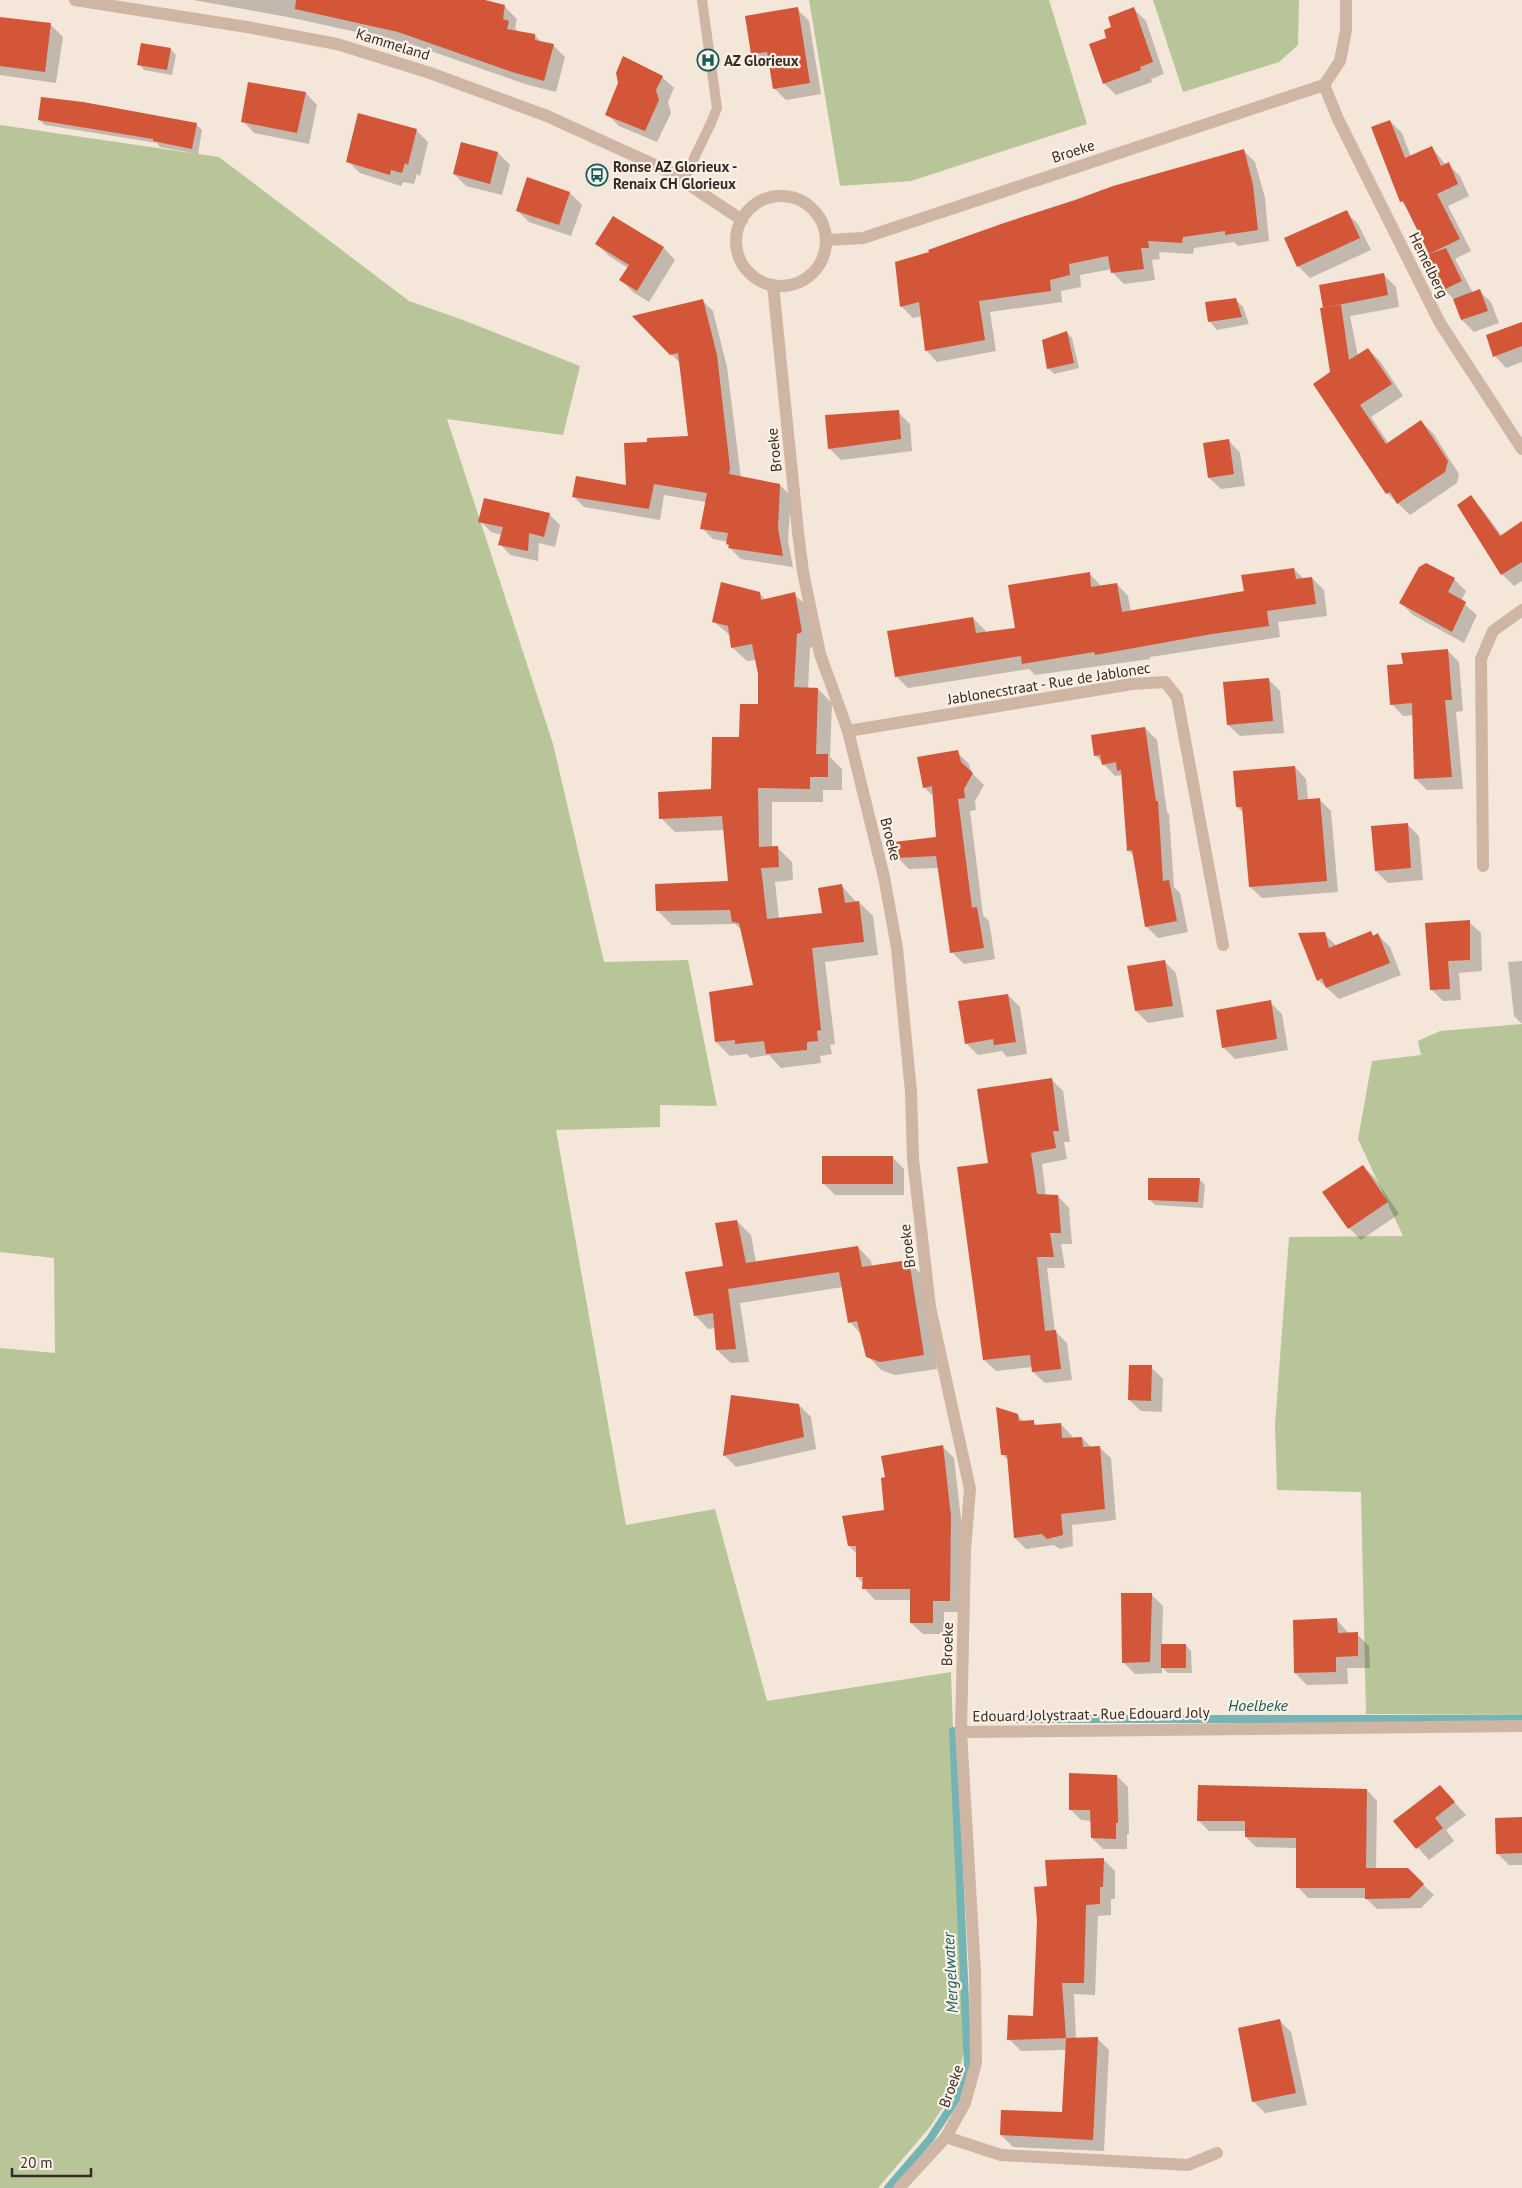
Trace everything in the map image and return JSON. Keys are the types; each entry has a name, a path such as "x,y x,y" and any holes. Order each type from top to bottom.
{"street":[{"name":"Kammeland","path":"75,0 247,27 346,47 430,73 547,116 668,171 742,220"},
{"path":"1324,85 1340,61 1346,30 1346,0"},
{"name":"Broeke","path":"826,240 863,238 1324,85"},
{"name":"Hemelberg","path":"1324,85 1338,119 1440,323 1522,449"},
{"path":"774,197 794,198 803,202 818,216 823,225 826,240 822,260 812,274 790,285 773,285 759,280 742,264 736,242 738,227 751,208 764,200 774,197"},
{"name":"Broeke","path":"773,285 803,572 820,654 848,731 884,877 897,948 911,1092 913,1159 930,1307 970,1489 965,1550 961,1732 975,1972 976,2063 965,2103 946,2137 899,2188"},
{"path":"1483,866 1481,659 1493,631 1522,610"},
{"name":"Jablonecstraat - Rue de Jablonec","path":"848,731 1132,684 1165,682 1177,697 1223,946"},
{"name":"Edouard Jolystraat - Rue Edouard Joly","path":"961,1732 1522,1726"},
{"path":"946,2137 1001,2155 1188,2165 1217,2152"}],"lane":[{"path":"683,181 717,108 702,0"}],"green space":[{"path":"809,0 1049,0 1087,124 911,181 840,186"},
{"path":"1153,0 1299,0 1298,45 1279,62 1183,92"},
{"path":"0,125 219,157 409,301 580,366 563,435 447,419 553,744 604,962 688,960 717,1106 660,1105 660,1127 556,1130 626,1525 715,1509 767,1701 951,1672 964,2051 955,2090 929,2128 878,2188 0,2188 0,1348 55,1353 54,1258 0,1252"},
{"path":"1522,1024 1522,1715 1366,1714 1361,1492 1277,1490 1275,1425 1289,1237 1403,1236 1358,1139 1372,1061 1421,1055 1418,1041 1440,1031"}],"building":[{"path":"296,0 485,0 505,5 503,19 509,21 507,29 535,34 535,40 554,44 544,81 512,72 398,32 295,9"},
{"path":"798,7 810,83 773,89 767,52 751,54 745,16"},
{"path":"1134,7 1153,62 1140,67 1141,70 1103,84 1089,44 1106,38 1104,30 1111,27 1108,17"},
{"path":"0,17 51,23 45,72 0,66"},
{"path":"141,43 171,48 167,70 137,65"},
{"path":"623,56 663,76 656,90 659,100 645,131 605,115 618,83 616,73"},
{"path":"248,82 306,92 297,133 241,122"},
{"path":"41,97 83,102 197,123 192,149 153,141 153,139 38,120"},
{"path":"358,113 417,129 408,165 405,163 402,173 391,170 390,175 346,162"},
{"path":"1390,120 1405,158 1432,146 1441,166 1449,162 1458,184 1437,194 1460,239 1429,254 1403,201 1400,202 1371,127"},
{"path":"461,142 498,152 490,184 453,174"},
{"path":"1244,149 1253,185 1258,230 1225,235 1225,231 1183,237 1182,243 1148,241 1149,248 1141,248 1144,269 1111,273 1108,256 1069,264 1070,275 1050,280 1051,291 979,301 985,340 925,351 919,302 900,307 895,262 929,252 928,250 1113,186"},
{"path":"527,177 570,192 559,225 516,211"},
{"path":"1347,210 1360,238 1297,267 1284,238"},
{"path":"613,216 664,247 637,291 619,280 629,265 595,244"},
{"path":"1446,248 1462,281 1443,290 1426,255"},
{"path":"1384,273 1388,295 1323,308 1319,285"},
{"path":"1480,289 1488,311 1461,320 1453,299"},
{"path":"1236,298 1242,317 1208,322 1205,302"},
{"path":"703,299 717,355 730,468 729,474 780,484 778,528 783,556 728,548 729,545 726,544 728,533 700,529 707,493 654,484 649,509 572,497 576,476 626,485 624,443 647,442 647,438 688,436 678,353 670,355 632,316"},
{"path":"1341,305 1349,360 1368,348 1392,384 1360,405 1386,444 1421,420 1448,461 1445,472 1397,504 1390,492 1386,494 1313,384 1330,372 1320,308"},
{"path":"1522,322 1522,346 1493,357 1486,335"},
{"path":"1067,331 1074,363 1047,369 1042,340"},
{"path":"899,410 901,439 828,449 825,415"},
{"path":"1229,439 1234,474 1208,478 1203,443"},
{"path":"1471,495 1500,536 1522,521 1522,562 1501,575 1457,505"},
{"path":"484,498 550,513 544,537 529,533 528,551 498,545 503,527 478,522"},
{"path":"1426,563 1455,578 1448,592 1466,602 1452,632 1399,603 1419,567"},
{"path":"1294,568 1296,579 1312,577 1316,604 1267,611 1269,626 1095,655 1094,652 1022,664 1021,656 895,677 887,631 973,617 976,633 1015,628 1008,585 1090,572 1091,587 1117,583 1122,612 1244,591 1241,575"},
{"path":"721,582 760,592 761,600 795,592 802,632 797,634 794,687 818,688 816,754 828,754 828,777 810,777 810,789 758,788 759,847 778,846 779,867 761,868 767,919 822,913 818,888 842,884 845,903 859,901 864,942 812,948 821,1030 817,1031 818,1041 807,1042 807,1050 766,1054 764,1041 735,1044 735,1040 715,1042 709,992 753,985 739,923 732,922 730,910 656,911 655,884 728,881 722,816 659,819 658,792 711,789 712,737 739,737 740,704 758,704 758,674 752,644 731,648 728,626 712,622"},
{"path":"1448,649 1452,700 1445,700 1452,777 1414,779 1412,703 1390,705 1387,665 1403,664 1401,653"},
{"path":"1269,678 1273,721 1227,725 1223,682"},
{"path":"1145,727 1156,801 1158,801 1163,881 1169,880 1177,921 1145,927 1132,850 1127,851 1121,770 1117,771 1116,762 1102,765 1100,755 1094,756 1091,735"},
{"path":"958,750 961,762 973,773 964,789 965,798 958,799 972,908 977,907 984,948 950,953 936,856 896,858 894,842 936,837 932,786 923,788 917,757"},
{"path":"1295,766 1298,800 1320,798 1327,881 1249,887 1242,807 1236,807 1233,771"},
{"path":"1408,823 1411,868 1375,871 1371,826"},
{"path":"1470,920 1470,960 1448,961 1450,989 1430,990 1425,923"},
{"path":"1371,931 1373,936 1378,933 1390,963 1326,988 1322,978 1317,981 1298,933 1325,932 1329,948"},
{"path":"1165,960 1173,1006 1135,1011 1127,966"},
{"path":"1008,994 1016,1042 994,1045 993,1039 965,1044 958,1001"},
{"path":"1271,1000 1277,1039 1222,1048 1216,1010"},
{"path":"1052,1078 1059,1131 1053,1131 1056,1148 1031,1153 1037,1194 1058,1195 1061,1233 1050,1233 1054,1257 1037,1257 1045,1331 1056,1330 1061,1369 1032,1372 1030,1355 983,1360 957,1167 988,1163 977,1089"},
{"path":"822,1156 893,1156 893,1184 822,1184"},
{"path":"1363,1165 1388,1202 1348,1229 1322,1192"},
{"path":"1148,1178 1200,1178 1198,1202 1148,1200"},
{"path":"737,1220 746,1263 858,1246 862,1267 909,1260 924,1355 880,1362 866,1357 857,1321 848,1323 839,1272 728,1289 736,1349 716,1350 713,1313 694,1316 685,1272 723,1266 715,1223"},
{"path":"1129,1365 1152,1365 1151,1401 1128,1400"},
{"path":"731,1395 799,1404 804,1437 723,1456"},
{"path":"996,1407 1018,1414 1019,1421 1034,1420 1034,1425 1061,1423 1062,1438 1082,1437 1083,1447 1100,1446 1105,1509 1061,1514 1063,1535 1047,1539 1042,1534 1014,1538 1007,1455 1001,1455"},
{"path":"943,1445 951,1516 950,1601 933,1601 933,1623 910,1623 910,1589 862,1589 863,1577 856,1577 856,1546 848,1546 842,1516 884,1510 881,1478 885,1477 881,1456"},
{"path":"1121,1593 1152,1593 1150,1662 1122,1663"},
{"path":"1337,1618 1338,1633 1358,1632 1358,1656 1336,1657 1336,1672 1294,1673 1293,1620"},
{"path":"1161,1644 1186,1644 1186,1668 1161,1668"},
{"path":"1069,1773 1117,1775 1118,1823 1116,1823 1116,1839 1091,1838 1090,1810 1069,1810"},
{"path":"1198,1785 1367,1789 1366,1868 1408,1868 1424,1884 1410,1898 1365,1899 1365,1888 1296,1888 1296,1838 1245,1837 1245,1821 1197,1821"},
{"path":"1440,1785 1455,1802 1435,1818 1443,1828 1416,1849 1393,1821"},
{"path":"1522,1817 1522,1853 1496,1854 1495,1818"},
{"path":"1104,1858 1103,1887 1100,1887 1100,1904 1086,1905 1084,1983 1062,1983 1066,2038 1007,2040 1008,2015 1033,2016 1037,1921 1034,1887 1047,1886 1045,1860"},
{"path":"1280,2019 1296,2093 1252,2102 1238,2028"},
{"path":"1098,2037 1093,2140 1000,2135 1001,2110 1062,2112 1066,2038"}],"waterway":[{"name":"Hoelbeke","path":"993,1719 1522,1719"},
{"name":"Mergelwater","path":"888,2188 930,2139 957,2098 968,2068 953,1731"}],"place":[{"name":"AZ Glorieux","path":"708,60"},
{"name":"Ronse AZ Glorieux - Renaix CH Glorieux","path":"597,175"}]}
